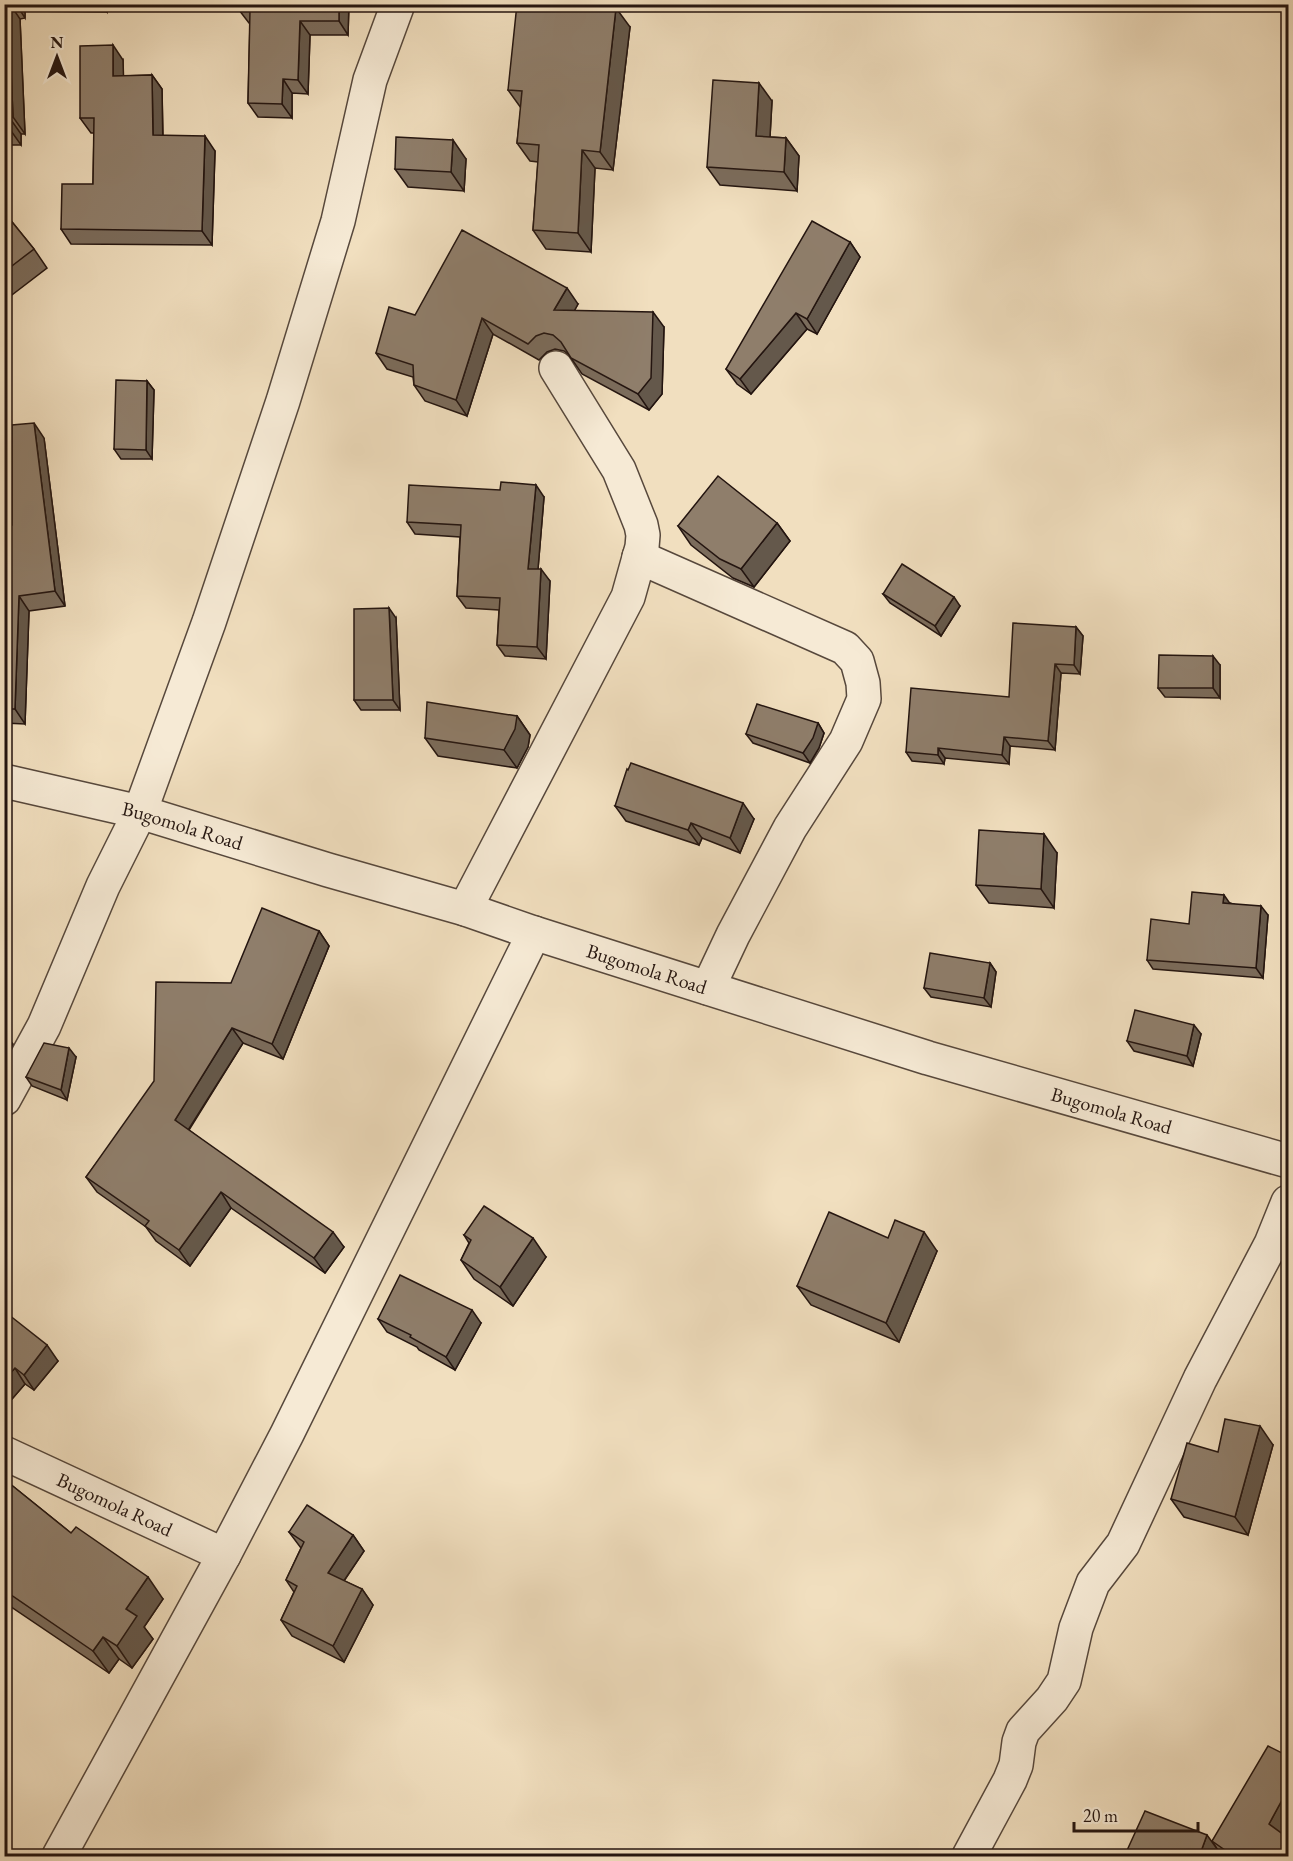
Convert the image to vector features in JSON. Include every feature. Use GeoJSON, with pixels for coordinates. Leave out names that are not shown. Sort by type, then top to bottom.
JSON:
{"type":"FeatureCollection","features":[{"type":"Feature","properties":{"kind":"street"},"geometry":{"type":"LineString","coordinates":[[4,1099],[44,1026],[103,886],[140,812],[209,622],[283,401],[338,220],[370,81],[398,4]]}},
{"type":"Feature","properties":{"kind":"street"},"geometry":{"type":"LineString","coordinates":[[465,909],[628,597],[643,535],[627,486],[619,470],[556,368]]}},
{"type":"Feature","properties":{"kind":"street"},"geometry":{"type":"LineString","coordinates":[[639,557],[844,648],[857,661],[862,683],[864,699],[846,741],[790,828],[733,935],[708,988]]}},
{"type":"Feature","properties":{"kind":"street","name":"Bugomola Road"},"geometry":{"type":"LineString","coordinates":[[4,781],[140,812],[465,909],[928,1058],[1288,1161]]}},
{"type":"Feature","properties":{"kind":"street"},"geometry":{"type":"LineString","coordinates":[[70,1852],[287,1434],[534,933]]}},
{"type":"Feature","properties":{"kind":"street"},"geometry":{"type":"LineString","coordinates":[[969,1857],[1010,1780],[1016,1765],[1023,1731],[1052,1700],[1064,1681],[1076,1628],[1094,1583],[1123,1544],[1200,1379],[1271,1244],[1288,1202]]}},
{"type":"Feature","properties":{"kind":"street","name":"Bugomola Road"},"geometry":{"type":"LineString","coordinates":[[4,1453],[224,1555]]}},
{"type":"Feature","properties":{"kind":"building"},"geometry":{"type":"Polygon","coordinates":[[[4,4],[8,4],[13,117],[9,117],[9,128],[4,128],[4,4]]]}},
{"type":"Feature","properties":{"kind":"building"},"geometry":{"type":"Polygon","coordinates":[[[239,4],[339,4],[339,21],[300,21],[298,80],[283,79],[282,104],[248,103],[250,10],[239,10],[239,4]]]}},
{"type":"Feature","properties":{"kind":"building"},"geometry":{"type":"Polygon","coordinates":[[[517,4],[585,4],[616,8],[600,152],[582,150],[578,233],[533,230],[539,145],[517,143],[522,91],[508,90],[517,4]]]}},
{"type":"Feature","properties":{"kind":"building"},"geometry":{"type":"Polygon","coordinates":[[[113,45],[113,76],[152,75],[153,135],[205,136],[202,231],[61,229],[62,184],[93,184],[94,118],[80,118],[80,46],[113,45]]]}},
{"type":"Feature","properties":{"kind":"building"},"geometry":{"type":"Polygon","coordinates":[[[713,80],[759,83],[756,136],[786,138],[784,172],[707,167],[713,80]]]}},
{"type":"Feature","properties":{"kind":"building"},"geometry":{"type":"Polygon","coordinates":[[[396,137],[453,140],[451,172],[395,169],[396,137]]]}},
{"type":"Feature","properties":{"kind":"building"},"geometry":{"type":"Polygon","coordinates":[[[4,212],[34,249],[4,272],[4,212]]]}},
{"type":"Feature","properties":{"kind":"building"},"geometry":{"type":"Polygon","coordinates":[[[812,221],[850,242],[807,319],[796,313],[740,379],[726,369],[812,221]]]}},
{"type":"Feature","properties":{"kind":"building"},"geometry":{"type":"Polygon","coordinates":[[[462,230],[567,288],[554,310],[653,312],[651,378],[638,394],[571,358],[561,342],[553,335],[544,333],[536,336],[528,344],[482,318],[456,400],[414,385],[413,365],[376,353],[389,307],[415,315],[462,230]]]}},
{"type":"Feature","properties":{"kind":"building"},"geometry":{"type":"Polygon","coordinates":[[[116,380],[147,381],[146,450],[114,449],[116,380]]]}},
{"type":"Feature","properties":{"kind":"building"},"geometry":{"type":"Polygon","coordinates":[[[34,423],[55,591],[19,596],[15,709],[4,709],[4,524],[12,525],[12,425],[34,423]]]}},
{"type":"Feature","properties":{"kind":"building"},"geometry":{"type":"Polygon","coordinates":[[[718,476],[777,523],[741,569],[720,559],[678,526],[718,476]]]}},
{"type":"Feature","properties":{"kind":"building"},"geometry":{"type":"Polygon","coordinates":[[[501,482],[536,485],[528,569],[541,569],[537,647],[497,645],[500,598],[457,596],[461,525],[407,522],[409,485],[500,490],[501,482]]]}},
{"type":"Feature","properties":{"kind":"building"},"geometry":{"type":"Polygon","coordinates":[[[902,564],[954,597],[935,626],[883,594],[902,564]]]}},
{"type":"Feature","properties":{"kind":"building"},"geometry":{"type":"Polygon","coordinates":[[[389,608],[393,700],[354,700],[354,609],[389,608]]]}},
{"type":"Feature","properties":{"kind":"building"},"geometry":{"type":"Polygon","coordinates":[[[1013,623],[1076,627],[1074,665],[1055,664],[1048,741],[1004,737],[1002,755],[938,748],[938,755],[906,752],[911,688],[1009,697],[1013,623]]]}},
{"type":"Feature","properties":{"kind":"building"},"geometry":{"type":"Polygon","coordinates":[[[1159,655],[1213,656],[1213,688],[1158,688],[1159,655]]]}},
{"type":"Feature","properties":{"kind":"building"},"geometry":{"type":"Polygon","coordinates":[[[427,702],[517,716],[515,729],[504,750],[425,738],[427,702]]]}},
{"type":"Feature","properties":{"kind":"building"},"geometry":{"type":"Polygon","coordinates":[[[757,704],[818,723],[813,738],[803,753],[746,734],[757,704]]]}},
{"type":"Feature","properties":{"kind":"building"},"geometry":{"type":"Polygon","coordinates":[[[631,763],[743,803],[730,838],[691,823],[688,830],[615,806],[631,763]]]}},
{"type":"Feature","properties":{"kind":"building"},"geometry":{"type":"Polygon","coordinates":[[[979,830],[1044,834],[1041,889],[976,885],[979,830]]]}},
{"type":"Feature","properties":{"kind":"building"},"geometry":{"type":"Polygon","coordinates":[[[1192,892],[1224,895],[1223,903],[1261,906],[1256,968],[1147,960],[1151,919],[1189,924],[1192,892]]]}},
{"type":"Feature","properties":{"kind":"building"},"geometry":{"type":"Polygon","coordinates":[[[262,908],[319,931],[272,1044],[232,1028],[175,1120],[333,1232],[314,1258],[221,1192],[179,1250],[145,1226],[149,1221],[86,1177],[154,1081],[156,982],[231,983],[262,908]]]}},
{"type":"Feature","properties":{"kind":"building"},"geometry":{"type":"Polygon","coordinates":[[[930,953],[990,963],[984,998],[924,988],[930,953]]]}},
{"type":"Feature","properties":{"kind":"building"},"geometry":{"type":"Polygon","coordinates":[[[1135,1010],[1194,1025],[1187,1056],[1127,1041],[1135,1010]]]}},
{"type":"Feature","properties":{"kind":"building"},"geometry":{"type":"Polygon","coordinates":[[[44,1043],[69,1048],[61,1090],[26,1077],[44,1043]]]}},
{"type":"Feature","properties":{"kind":"building"},"geometry":{"type":"Polygon","coordinates":[[[484,1206],[533,1238],[500,1287],[461,1260],[471,1240],[464,1235],[484,1206]]]}},
{"type":"Feature","properties":{"kind":"building"},"geometry":{"type":"Polygon","coordinates":[[[829,1212],[888,1238],[895,1220],[924,1232],[886,1323],[797,1286],[829,1212]]]}},
{"type":"Feature","properties":{"kind":"building"},"geometry":{"type":"Polygon","coordinates":[[[400,1275],[472,1310],[446,1357],[410,1337],[411,1335],[378,1319],[400,1275]]]}},
{"type":"Feature","properties":{"kind":"building"},"geometry":{"type":"Polygon","coordinates":[[[4,1311],[47,1345],[24,1375],[15,1368],[4,1380],[4,1311]]]}},
{"type":"Feature","properties":{"kind":"building"},"geometry":{"type":"Polygon","coordinates":[[[1225,1419],[1260,1426],[1235,1517],[1171,1499],[1187,1443],[1218,1452],[1225,1419]]]}},
{"type":"Feature","properties":{"kind":"building"},"geometry":{"type":"Polygon","coordinates":[[[4,1479],[71,1533],[76,1527],[148,1577],[126,1609],[137,1616],[117,1646],[103,1637],[93,1651],[4,1590],[4,1479]]]}},
{"type":"Feature","properties":{"kind":"building"},"geometry":{"type":"Polygon","coordinates":[[[307,1505],[353,1535],[328,1573],[362,1589],[333,1646],[281,1620],[297,1586],[286,1580],[304,1542],[289,1532],[307,1505]]]}},
{"type":"Feature","properties":{"kind":"building"},"geometry":{"type":"Polygon","coordinates":[[[1268,1746],[1288,1756],[1288,1789],[1269,1824],[1288,1838],[1288,1857],[1235,1857],[1212,1841],[1268,1746]]]}},
{"type":"Feature","properties":{"kind":"building"},"geometry":{"type":"Polygon","coordinates":[[[1145,1811],[1207,1835],[1199,1857],[1173,1857],[1164,1853],[1162,1857],[1124,1857],[1145,1811]]]}}]}
